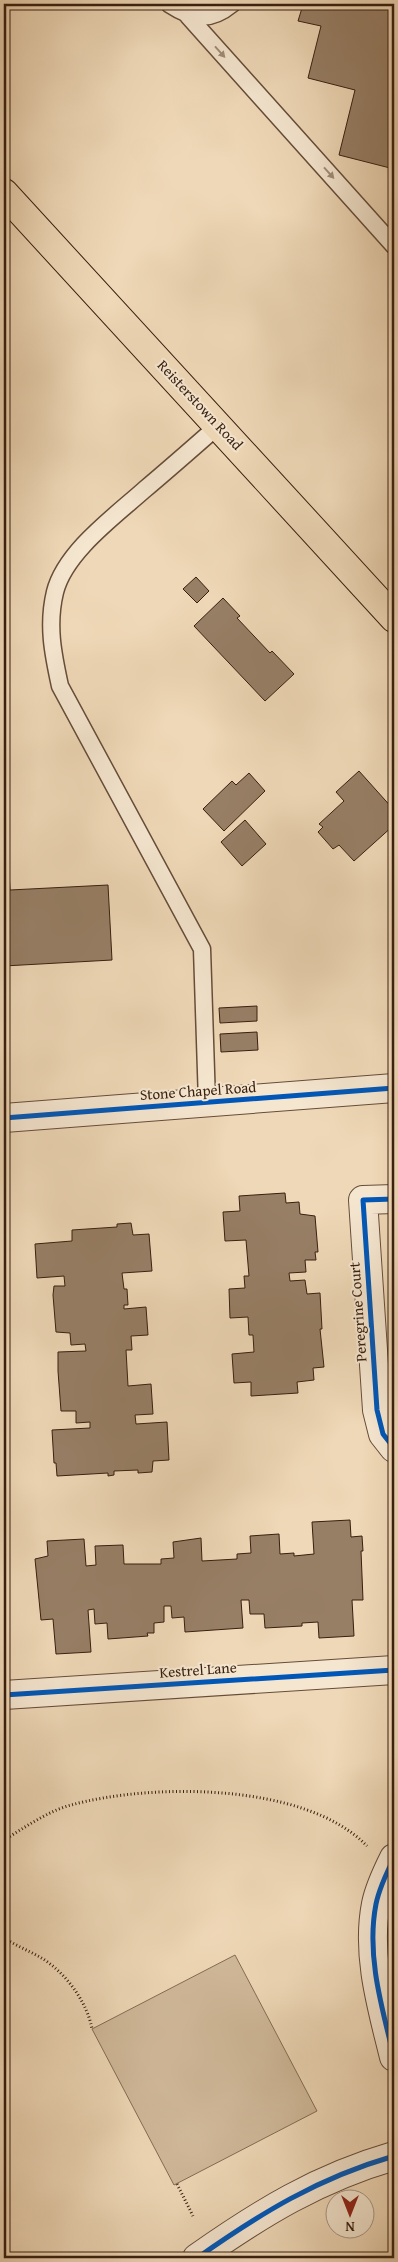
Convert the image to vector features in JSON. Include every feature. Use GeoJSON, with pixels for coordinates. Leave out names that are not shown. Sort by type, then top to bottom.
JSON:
{"type":"FeatureCollection","features":[{"type":"Feature","properties":{"kind":"main road","name":"Reisterstown Road"},"geometry":{"type":"LineString","coordinates":[[4,194],[389,608]]}},
{"type":"Feature","properties":{"kind":"street","name":"Stone Chapel Road"},"geometry":{"type":"LineString","coordinates":[[4,1118],[394,1088]]}},
{"type":"Feature","properties":{"kind":"street","name":"Peregrine Court"},"geometry":{"type":"LineString","coordinates":[[394,1199],[363,1200],[377,1410],[383,1434],[394,1448]]}},
{"type":"Feature","properties":{"kind":"street","name":"Kestrel Lane"},"geometry":{"type":"LineString","coordinates":[[4,1695],[394,1670]]}},
{"type":"Feature","properties":{"kind":"street"},"geometry":{"type":"LineString","coordinates":[[391,1864],[376,1904],[372,1946],[380,1999],[394,2057]]}},
{"type":"Feature","properties":{"kind":"street"},"geometry":{"type":"LineString","coordinates":[[197,2258],[249,2221],[318,2183],[394,2156]]}},
{"type":"Feature","properties":{"kind":"lane"},"geometry":{"type":"LineString","coordinates":[[169,4],[188,16],[394,246]]}},
{"type":"Feature","properties":{"kind":"lane"},"geometry":{"type":"LineString","coordinates":[[188,16],[212,16],[232,4]]}},
{"type":"Feature","properties":{"kind":"lane"},"geometry":{"type":"LineString","coordinates":[[207,1102],[202,949],[60,686],[50,627],[56,591],[70,561],[100,530],[219,425]]}},
{"type":"Feature","properties":{"kind":"path"},"geometry":{"type":"LineString","coordinates":[[4,1840],[69,1805],[107,1796],[162,1792],[220,1792],[295,1806],[334,1823],[391,1864]]}},
{"type":"Feature","properties":{"kind":"path"},"geometry":{"type":"LineString","coordinates":[[4,1938],[39,1957],[57,1970],[76,1993],[89,2015],[92,2029]]}},
{"type":"Feature","properties":{"kind":"path"},"geometry":{"type":"LineString","coordinates":[[177,2184],[193,2216]]}},
{"type":"Feature","properties":{"kind":"shaded area"},"geometry":{"type":"Polygon","coordinates":[[[235,1955],[317,2111],[174,2185],[92,2029],[235,1955]]]}},
{"type":"Feature","properties":{"kind":"building"},"geometry":{"type":"Polygon","coordinates":[[[285,4],[394,4],[394,169],[339,155],[355,90],[308,78],[321,26],[298,21],[302,8],[285,4]]]}},
{"type":"Feature","properties":{"kind":"building"},"geometry":{"type":"Polygon","coordinates":[[[196,577],[209,591],[197,603],[183,589],[196,577]]]}},
{"type":"Feature","properties":{"kind":"building"},"geometry":{"type":"Polygon","coordinates":[[[223,598],[240,616],[237,618],[270,653],[272,651],[294,674],[265,701],[194,626],[223,598]]]}},
{"type":"Feature","properties":{"kind":"building"},"geometry":{"type":"Polygon","coordinates":[[[359,771],[394,810],[394,820],[392,822],[394,825],[354,861],[339,845],[333,849],[318,832],[323,827],[319,824],[344,801],[336,792],[359,771]]]}},
{"type":"Feature","properties":{"kind":"building"},"geometry":{"type":"Polygon","coordinates":[[[249,773],[265,791],[224,831],[203,809],[232,781],[236,785],[249,773]]]}},
{"type":"Feature","properties":{"kind":"building"},"geometry":{"type":"Polygon","coordinates":[[[245,820],[266,844],[242,866],[221,842],[245,820]]]}},
{"type":"Feature","properties":{"kind":"building"},"geometry":{"type":"Polygon","coordinates":[[[4,832],[7,832],[10,890],[108,885],[112,960],[4,966],[4,832]]]}},
{"type":"Feature","properties":{"kind":"building"},"geometry":{"type":"Polygon","coordinates":[[[257,1006],[257,1021],[220,1023],[219,1008],[257,1006]]]}},
{"type":"Feature","properties":{"kind":"building"},"geometry":{"type":"Polygon","coordinates":[[[257,1032],[258,1050],[221,1052],[220,1034],[257,1032]]]}},
{"type":"Feature","properties":{"kind":"building"},"geometry":{"type":"Polygon","coordinates":[[[285,1193],[286,1203],[299,1202],[300,1214],[315,1216],[318,1252],[315,1252],[316,1260],[305,1260],[306,1272],[289,1273],[290,1281],[305,1280],[307,1294],[320,1293],[322,1329],[320,1329],[324,1367],[313,1368],[314,1380],[297,1382],[298,1393],[251,1396],[251,1382],[234,1383],[232,1354],[254,1352],[253,1335],[249,1335],[248,1317],[230,1318],[229,1289],[245,1288],[244,1276],[249,1276],[246,1240],[225,1241],[223,1212],[240,1211],[239,1196],[285,1193]]]}},
{"type":"Feature","properties":{"kind":"building"},"geometry":{"type":"Polygon","coordinates":[[[131,1223],[133,1235],[149,1234],[152,1271],[122,1273],[124,1289],[127,1289],[128,1305],[124,1305],[124,1309],[146,1307],[148,1335],[131,1336],[132,1350],[126,1350],[128,1386],[151,1384],[153,1414],[135,1415],[136,1424],[167,1422],[169,1460],[153,1461],[152,1472],[138,1473],[138,1470],[114,1471],[114,1475],[108,1476],[108,1473],[57,1476],[56,1463],[54,1463],[52,1430],[90,1428],[90,1422],[76,1423],[76,1411],[61,1411],[58,1352],[86,1351],[85,1344],[71,1345],[70,1333],[56,1332],[54,1286],[65,1286],[64,1276],[37,1278],[35,1244],[72,1241],[72,1230],[117,1227],[117,1224],[131,1223]]]}},
{"type":"Feature","properties":{"kind":"building"},"geometry":{"type":"Polygon","coordinates":[[[350,1520],[351,1537],[362,1536],[363,1551],[361,1551],[363,1600],[352,1600],[354,1636],[319,1638],[318,1622],[302,1623],[302,1626],[265,1628],[264,1614],[250,1614],[249,1600],[241,1600],[243,1628],[185,1632],[184,1617],[172,1618],[171,1606],[164,1606],[164,1622],[154,1623],[154,1633],[147,1633],[148,1636],[108,1639],[107,1623],[95,1624],[94,1609],[88,1610],[91,1652],[56,1654],[53,1619],[41,1620],[35,1559],[48,1556],[47,1541],[84,1539],[86,1566],[96,1565],[95,1546],[123,1545],[124,1564],[161,1564],[161,1559],[174,1558],[173,1542],[201,1538],[202,1561],[237,1559],[237,1554],[251,1553],[250,1536],[279,1534],[280,1554],[294,1553],[294,1556],[314,1554],[312,1522],[350,1520]]]}},
{"type":"Feature","properties":{"kind":"cycle path"},"geometry":{"type":"LineString","coordinates":[[4,1118],[394,1088]]}},
{"type":"Feature","properties":{"kind":"cycle path"},"geometry":{"type":"LineString","coordinates":[[394,1199],[363,1200],[377,1410],[383,1434],[394,1448]]}},
{"type":"Feature","properties":{"kind":"cycle path"},"geometry":{"type":"LineString","coordinates":[[4,1695],[394,1670]]}},
{"type":"Feature","properties":{"kind":"cycle path"},"geometry":{"type":"LineString","coordinates":[[394,1858],[377,1898],[373,1923],[374,1962],[394,2057]]}},
{"type":"Feature","properties":{"kind":"cycle path"},"geometry":{"type":"LineString","coordinates":[[197,2258],[244,2226],[291,2198],[340,2175],[394,2156]]}}]}
